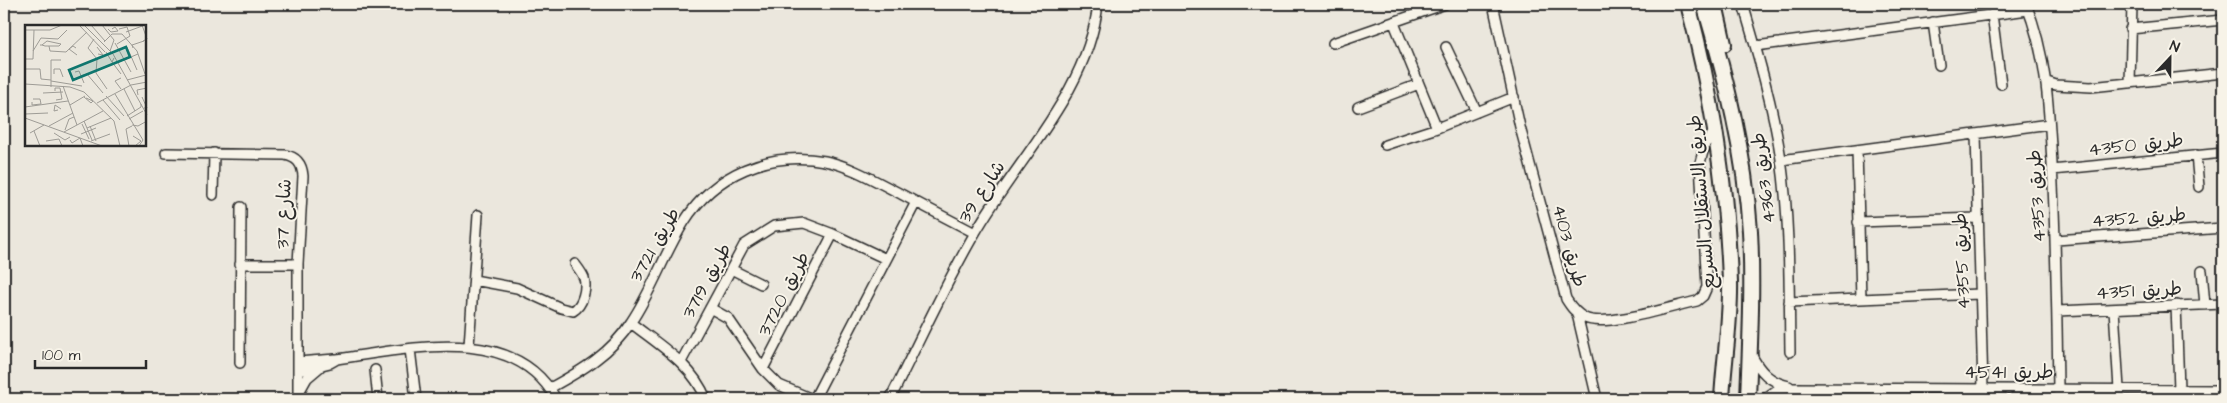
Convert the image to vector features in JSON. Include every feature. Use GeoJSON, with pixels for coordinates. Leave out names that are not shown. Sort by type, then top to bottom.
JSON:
{"type":"FeatureCollection","features":[{"type":"Feature","properties":{"kind":"main road","name":"طريق الاستقلال السريع"},"geometry":{"type":"LineString","coordinates":[[1688,4],[1717,128],[1730,283],[1722,399]]}},
{"type":"Feature","properties":{"kind":"main road","name":"طريق الاستقلال السريع"},"geometry":{"type":"LineString","coordinates":[[1704,4],[1725,74],[1736,126],[1750,229],[1752,278],[1748,399]]}},
{"type":"Feature","properties":{"kind":"main road"},"geometry":{"type":"LineString","coordinates":[[1715,4],[1727,55],[1725,74]]}},
{"type":"Feature","properties":{"kind":"street","name":"شارع 39"},"geometry":{"type":"LineString","coordinates":[[890,399],[975,233],[1080,70],[1092,35],[1098,4]]}},
{"type":"Feature","properties":{"kind":"street"},"geometry":{"type":"LineString","coordinates":[[1333,43],[1445,4]]}},
{"type":"Feature","properties":{"kind":"street","name":"طريق 4103"},"geometry":{"type":"LineString","coordinates":[[1493,4],[1520,127],[1566,299],[1578,314],[1585,318],[1603,322],[1697,301],[1703,296],[1707,288],[1700,190],[1701,157],[1705,144],[1717,128]]}},
{"type":"Feature","properties":{"kind":"street","name":"طريق 4363"},"geometry":{"type":"LineString","coordinates":[[1743,4],[1767,89],[1781,160],[1790,352]]}},
{"type":"Feature","properties":{"kind":"street"},"geometry":{"type":"LineString","coordinates":[[2130,83],[2132,4]]}},
{"type":"Feature","properties":{"kind":"street"},"geometry":{"type":"LineString","coordinates":[[1756,46],[1992,14],[2027,7]]}},
{"type":"Feature","properties":{"kind":"street","name":"طريق 4353"},"geometry":{"type":"LineString","coordinates":[[2027,7],[2040,43],[2047,82],[2056,240],[2058,389],[2060,399]]}},
{"type":"Feature","properties":{"kind":"street"},"geometry":{"type":"LineString","coordinates":[[1992,14],[2001,84]]}},
{"type":"Feature","properties":{"kind":"street"},"geometry":{"type":"LineString","coordinates":[[2130,29],[2223,20]]}},
{"type":"Feature","properties":{"kind":"street"},"geometry":{"type":"LineString","coordinates":[[1933,22],[1939,65]]}},
{"type":"Feature","properties":{"kind":"street"},"geometry":{"type":"LineString","coordinates":[[1394,23],[1437,128]]}},
{"type":"Feature","properties":{"kind":"street"},"geometry":{"type":"LineString","coordinates":[[1446,47],[1476,112]]}},
{"type":"Feature","properties":{"kind":"street"},"geometry":{"type":"LineString","coordinates":[[2047,82],[2056,85],[2091,87],[2223,73]]}},
{"type":"Feature","properties":{"kind":"street"},"geometry":{"type":"LineString","coordinates":[[1358,106],[1419,84]]}},
{"type":"Feature","properties":{"kind":"street"},"geometry":{"type":"LineString","coordinates":[[1385,144],[1437,128],[1514,97]]}},
{"type":"Feature","properties":{"kind":"street"},"geometry":{"type":"LineString","coordinates":[[1781,160],[2050,124]]}},
{"type":"Feature","properties":{"kind":"street","name":"طريق 4355"},"geometry":{"type":"LineString","coordinates":[[1976,134],[1983,388]]}},
{"type":"Feature","properties":{"kind":"street"},"geometry":{"type":"LineString","coordinates":[[1857,150],[1861,299]]}},
{"type":"Feature","properties":{"kind":"street","name":"شارع 37"},"geometry":{"type":"LineString","coordinates":[[166,152],[285,155],[299,162],[303,176],[298,264],[298,398]]}},
{"type":"Feature","properties":{"kind":"street"},"geometry":{"type":"LineString","coordinates":[[213,195],[214,153]]}},
{"type":"Feature","properties":{"kind":"street","name":"طريق 4350"},"geometry":{"type":"LineString","coordinates":[[2052,170],[2223,153]]}},
{"type":"Feature","properties":{"kind":"street"},"geometry":{"type":"LineString","coordinates":[[2196,155],[2199,187]]}},
{"type":"Feature","properties":{"kind":"street","name":"طريق 3721"},"geometry":{"type":"LineString","coordinates":[[550,388],[588,367],[613,344],[631,323],[685,220],[717,185],[745,168],[786,158],[826,161],[869,177],[975,233]]}},
{"type":"Feature","properties":{"kind":"street"},"geometry":{"type":"LineString","coordinates":[[813,399],[916,202]]}},
{"type":"Feature","properties":{"kind":"street"},"geometry":{"type":"LineString","coordinates":[[240,363],[241,207]]}},
{"type":"Feature","properties":{"kind":"street"},"geometry":{"type":"LineString","coordinates":[[469,346],[478,215]]}},
{"type":"Feature","properties":{"kind":"street"},"geometry":{"type":"LineString","coordinates":[[1858,222],[1977,218]]}},
{"type":"Feature","properties":{"kind":"street","name":"طريق 3719"},"geometry":{"type":"LineString","coordinates":[[681,362],[744,245],[774,226],[804,223],[833,234],[886,259]]}},
{"type":"Feature","properties":{"kind":"street","name":"طريق 4352"},"geometry":{"type":"LineString","coordinates":[[2056,240],[2223,228]]}},
{"type":"Feature","properties":{"kind":"street","name":"طريق 3720"},"geometry":{"type":"LineString","coordinates":[[763,369],[833,234]]}},
{"type":"Feature","properties":{"kind":"street"},"geometry":{"type":"LineString","coordinates":[[240,264],[298,264]]}},
{"type":"Feature","properties":{"kind":"street"},"geometry":{"type":"LineString","coordinates":[[474,280],[518,288],[560,308],[573,311],[580,303],[585,288],[584,277],[575,264]]}},
{"type":"Feature","properties":{"kind":"street"},"geometry":{"type":"LineString","coordinates":[[731,269],[761,284]]}},
{"type":"Feature","properties":{"kind":"street"},"geometry":{"type":"LineString","coordinates":[[2202,271],[2205,305]]}},
{"type":"Feature","properties":{"kind":"street"},"geometry":{"type":"LineString","coordinates":[[1789,302],[1979,294]]}},
{"type":"Feature","properties":{"kind":"street","name":"طريق 4351"},"geometry":{"type":"LineString","coordinates":[[2057,311],[2223,304]]}},
{"type":"Feature","properties":{"kind":"street"},"geometry":{"type":"LineString","coordinates":[[2176,305],[2179,389]]}},
{"type":"Feature","properties":{"kind":"street","name":"طريق 3720"},"geometry":{"type":"LineString","coordinates":[[710,308],[728,318],[763,369],[779,385],[813,399]]}},
{"type":"Feature","properties":{"kind":"street"},"geometry":{"type":"LineString","coordinates":[[2114,309],[2119,389]]}},
{"type":"Feature","properties":{"kind":"street"},"geometry":{"type":"LineString","coordinates":[[1578,314],[1597,399]]}},
{"type":"Feature","properties":{"kind":"street"},"geometry":{"type":"LineString","coordinates":[[631,323],[681,362],[706,399]]}},
{"type":"Feature","properties":{"kind":"street"},"geometry":{"type":"LineString","coordinates":[[298,366],[330,358],[337,359],[410,349],[469,346],[481,348],[514,360],[550,388],[556,399]]}},
{"type":"Feature","properties":{"kind":"street"},"geometry":{"type":"LineString","coordinates":[[410,349],[416,399]]}},
{"type":"Feature","properties":{"kind":"street"},"geometry":{"type":"LineString","coordinates":[[1749,351],[1757,366],[1768,378],[1794,388]]}},
{"type":"Feature","properties":{"kind":"street"},"geometry":{"type":"LineString","coordinates":[[298,398],[307,378],[324,365],[337,359]]}},
{"type":"Feature","properties":{"kind":"street"},"geometry":{"type":"LineString","coordinates":[[298,366],[324,365]]}},
{"type":"Feature","properties":{"kind":"street"},"geometry":{"type":"LineString","coordinates":[[375,370],[378,399]]}},
{"type":"Feature","properties":{"kind":"street"},"geometry":{"type":"LineString","coordinates":[[1764,399],[1777,390],[1794,388]]}},
{"type":"Feature","properties":{"kind":"street","name":"طريق 4541"},"geometry":{"type":"LineString","coordinates":[[1794,388],[2223,390]]}},
{"type":"Feature","properties":{"kind":"street"},"geometry":{"type":"LineString","coordinates":[[1875,388],[1875,399]]}}]}
